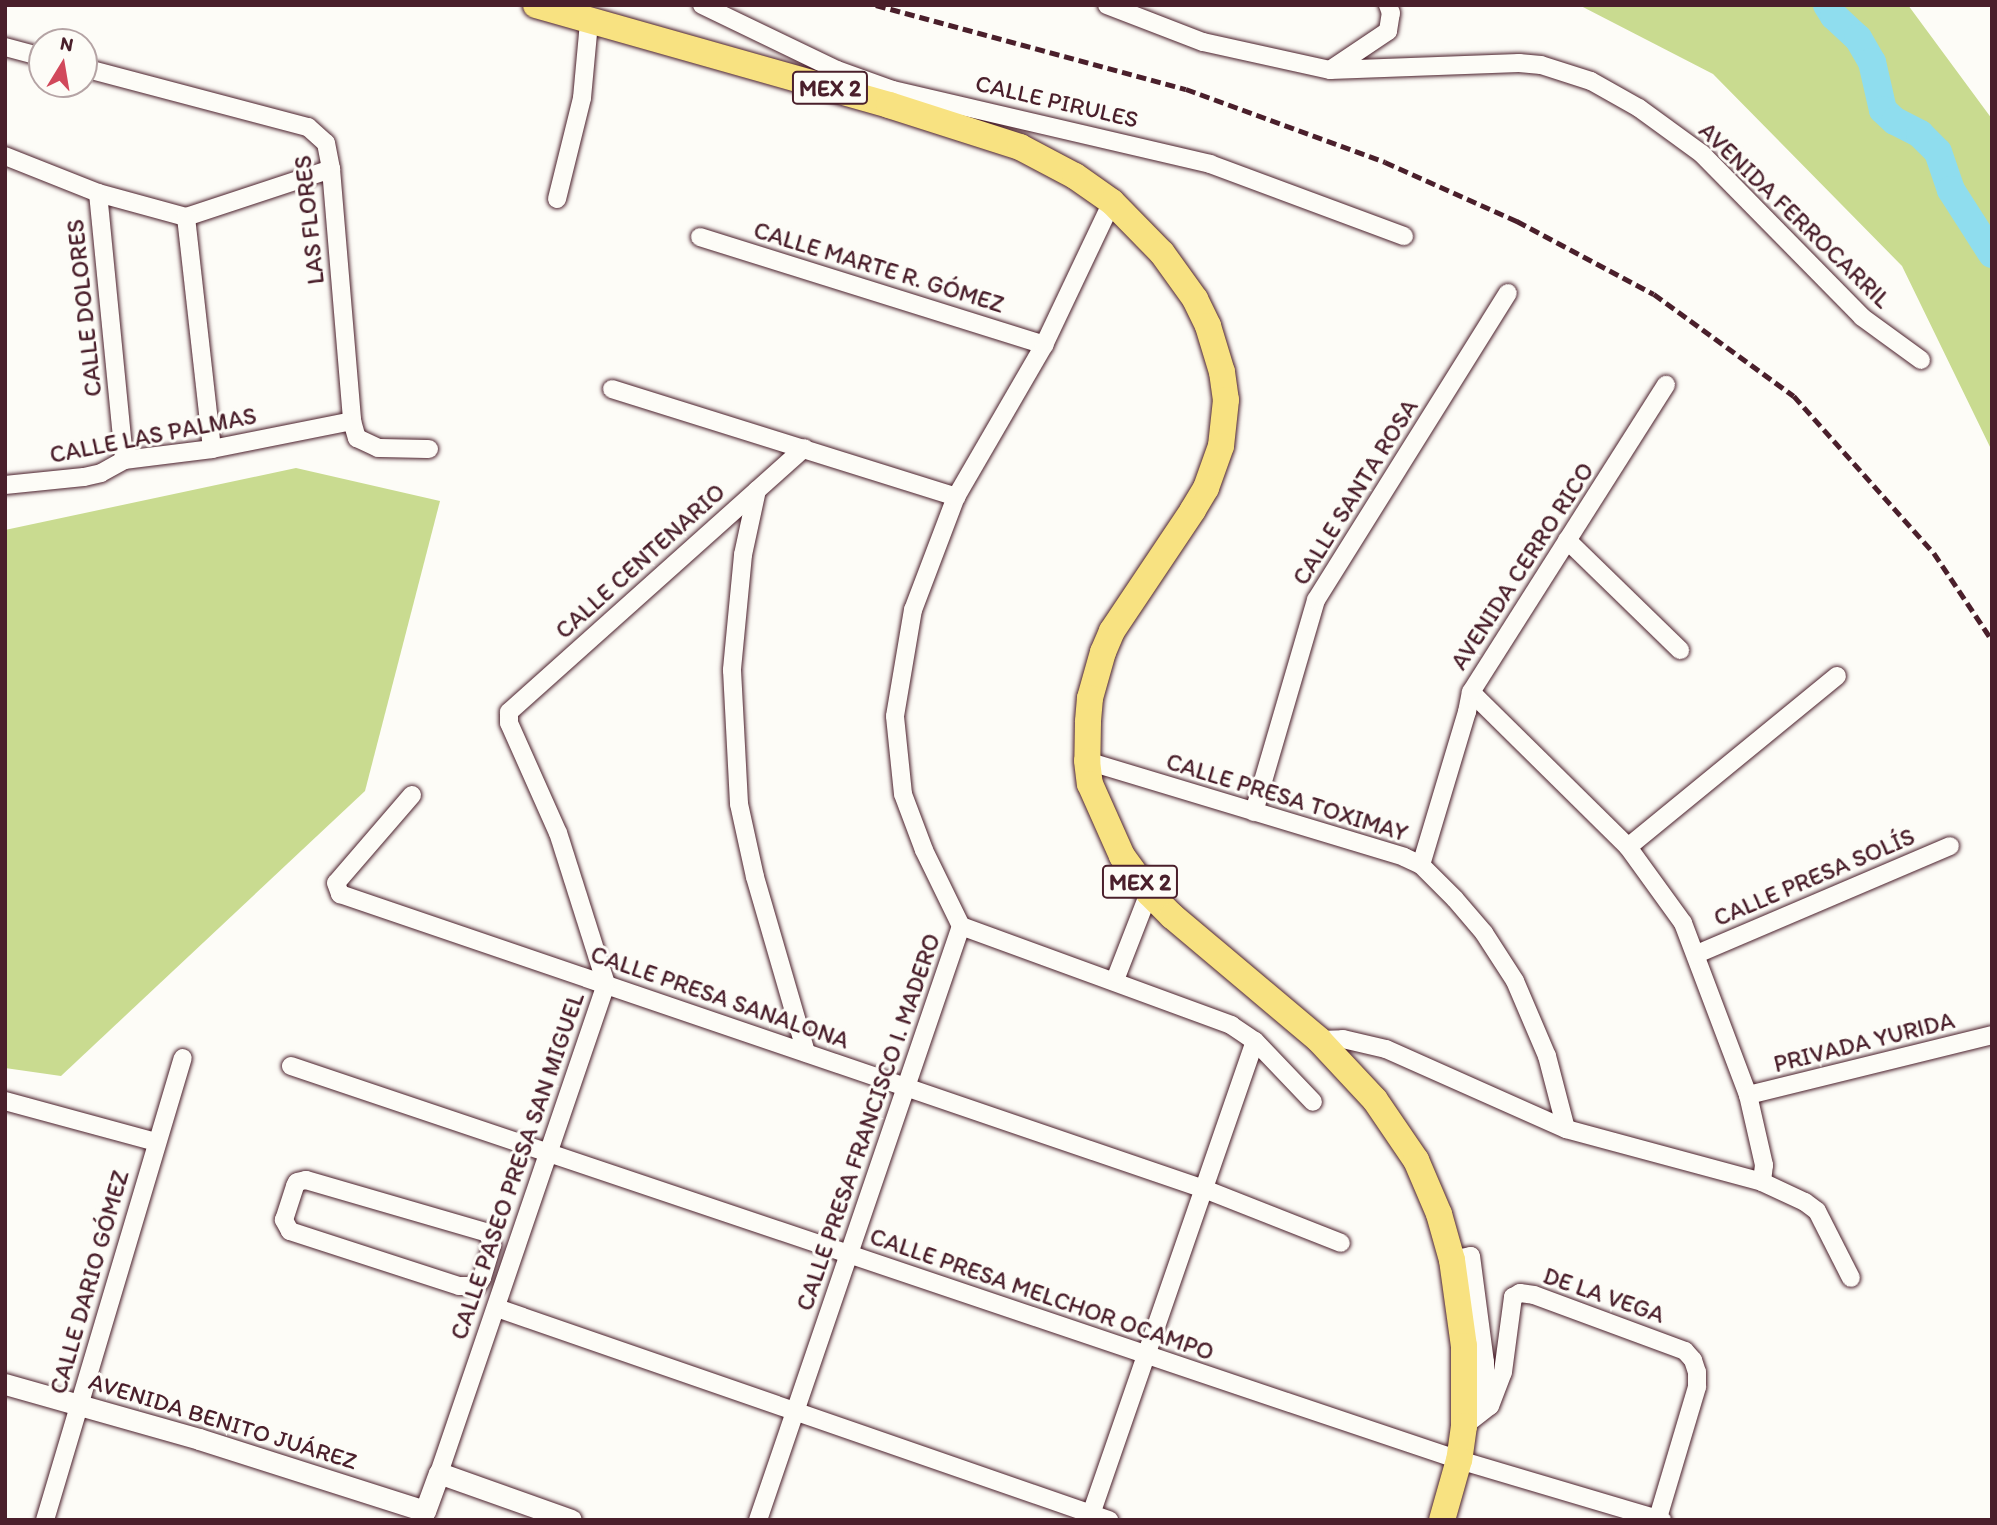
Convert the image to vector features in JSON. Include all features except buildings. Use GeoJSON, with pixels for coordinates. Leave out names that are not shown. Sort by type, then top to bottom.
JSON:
{"type":"FeatureCollection","features":[{"type":"Feature","properties":{"kind":"main road","name":"MEX 2"},"geometry":{"type":"LineString","coordinates":[[545,6],[589,22],[891,97],[1020,148],[1075,176],[1112,202],[1162,253],[1195,299],[1217,350],[1226,400],[1221,446],[1206,488],[1112,631],[1103,652],[1090,698],[1087,761],[1090,784],[1108,830],[1134,874],[1149,893],[1172,916],[1319,1040],[1375,1100],[1416,1160],[1439,1214],[1452,1260],[1474,1418],[1442,1520]]}},
{"type":"Feature","properties":{"kind":"street","name":"CALLE PIRULES"},"geometry":{"type":"LineString","coordinates":[[702,5],[891,97],[1210,164],[1404,236]]}},
{"type":"Feature","properties":{"kind":"street","name":"AVENIDA FERROCARRIL"},"geometry":{"type":"LineString","coordinates":[[1107,5],[1203,42],[1330,70],[1519,62],[1564,71],[1614,92],[1702,154],[1862,317],[1921,360]]}},
{"type":"Feature","properties":{"kind":"street"},"geometry":{"type":"LineString","coordinates":[[1330,70],[1388,31],[1391,13],[1388,5]]}},
{"type":"Feature","properties":{"kind":"street"},"geometry":{"type":"LineString","coordinates":[[557,199],[582,97],[589,22]]}},
{"type":"Feature","properties":{"kind":"street"},"geometry":{"type":"LineString","coordinates":[[5,47],[28,53]]}},
{"type":"Feature","properties":{"kind":"street","name":"LAS FLORES"},"geometry":{"type":"LineString","coordinates":[[98,72],[308,127],[326,143],[331,169],[352,421]]}},
{"type":"Feature","properties":{"kind":"street"},"geometry":{"type":"LineString","coordinates":[[5,156],[98,192],[186,217],[331,169]]}},
{"type":"Feature","properties":{"kind":"street","name":"CALLE DOLORES"},"geometry":{"type":"LineString","coordinates":[[98,192],[124,460]]}},
{"type":"Feature","properties":{"kind":"street","name":"CALLE PRESA FRANCISCO I. MADERO"},"geometry":{"type":"LineString","coordinates":[[758,1520],[961,926],[924,850],[903,794],[895,716],[913,610],[956,497],[1044,345],[1112,202]]}},
{"type":"Feature","properties":{"kind":"street"},"geometry":{"type":"LineString","coordinates":[[186,217],[212,449]]}},
{"type":"Feature","properties":{"kind":"street","name":"CALLE MARTE R. GÓMEZ"},"geometry":{"type":"LineString","coordinates":[[700,237],[1044,345]]}},
{"type":"Feature","properties":{"kind":"street","name":"CALLE SANTA ROSA"},"geometry":{"type":"LineString","coordinates":[[1254,812],[1316,600],[1508,293]]}},
{"type":"Feature","properties":{"kind":"street","name":"AVENIDA CERRO RICO"},"geometry":{"type":"LineString","coordinates":[[1421,865],[1468,712],[1471,692],[1667,385]]}},
{"type":"Feature","properties":{"kind":"street"},"geometry":{"type":"LineString","coordinates":[[612,388],[956,497]]}},
{"type":"Feature","properties":{"kind":"street"},"geometry":{"type":"LineString","coordinates":[[352,421],[356,438],[365,444],[429,449]]}},
{"type":"Feature","properties":{"kind":"street","name":"CALLE LAS PALMAS"},"geometry":{"type":"LineString","coordinates":[[5,485],[84,477],[101,473],[124,460],[212,449],[352,421]]}},
{"type":"Feature","properties":{"kind":"street","name":"CALLE CENTENARIO"},"geometry":{"type":"LineString","coordinates":[[509,712],[804,448]]}},
{"type":"Feature","properties":{"kind":"street"},"geometry":{"type":"LineString","coordinates":[[757,490],[743,555],[736,613],[732,670],[734,750],[739,804],[755,877],[806,1053]]}},
{"type":"Feature","properties":{"kind":"street"},"geometry":{"type":"LineString","coordinates":[[1567,540],[1680,650]]}},
{"type":"Feature","properties":{"kind":"street"},"geometry":{"type":"LineString","coordinates":[[1628,847],[1837,676]]}},
{"type":"Feature","properties":{"kind":"street"},"geometry":{"type":"LineString","coordinates":[[1471,692],[1628,847],[1672,905],[1697,954],[1748,1096],[1764,1165],[1762,1182]]}},
{"type":"Feature","properties":{"kind":"street","name":"CALLE PASEO PRESA SAN MIGUEL"},"geometry":{"type":"LineString","coordinates":[[424,1516],[606,984],[558,833],[509,723],[509,712]]}},
{"type":"Feature","properties":{"kind":"street","name":"CALLE PRESA TOXIMAY"},"geometry":{"type":"LineString","coordinates":[[1087,761],[1404,857],[1421,865],[1455,898],[1483,933],[1515,981],[1547,1056],[1566,1129]]}},
{"type":"Feature","properties":{"kind":"street","name":"CALLE PRESA SANALONA"},"geometry":{"type":"LineString","coordinates":[[412,795],[336,883],[340,894],[1204,1189],[1341,1242]]}},
{"type":"Feature","properties":{"kind":"street","name":"CALLE PRESA SOLÍS"},"geometry":{"type":"LineString","coordinates":[[1697,954],[1950,846]]}},
{"type":"Feature","properties":{"kind":"street"},"geometry":{"type":"LineString","coordinates":[[1115,980],[1149,893]]}},
{"type":"Feature","properties":{"kind":"street"},"geometry":{"type":"LineString","coordinates":[[961,926],[1115,980],[1231,1025],[1255,1041],[1313,1102]]}},
{"type":"Feature","properties":{"kind":"street","name":"PRIVADA YURIDA"},"geometry":{"type":"LineString","coordinates":[[1748,1096],[1992,1035]]}},
{"type":"Feature","properties":{"kind":"street"},"geometry":{"type":"LineString","coordinates":[[1319,1040],[1343,1040],[1386,1049],[1566,1129],[1762,1182],[1805,1202],[1817,1211],[1851,1278]]}},
{"type":"Feature","properties":{"kind":"street"},"geometry":{"type":"LineString","coordinates":[[1090,1517],[1255,1041]]}},
{"type":"Feature","properties":{"kind":"street","name":"CALLE DARIO GÓMEZ"},"geometry":{"type":"LineString","coordinates":[[45,1520],[183,1058]]}},
{"type":"Feature","properties":{"kind":"street","name":"CALLE PRESA MELCHOR OCAMPO"},"geometry":{"type":"LineString","coordinates":[[291,1066],[1459,1460],[1660,1519]]}},
{"type":"Feature","properties":{"kind":"street"},"geometry":{"type":"LineString","coordinates":[[5,1101],[156,1142]]}},
{"type":"Feature","properties":{"kind":"street"},"geometry":{"type":"LineString","coordinates":[[306,1180],[484,1231],[493,1241],[485,1264],[477,1286],[459,1286],[290,1231],[285,1220],[295,1185],[306,1180]]}},
{"type":"Feature","properties":{"kind":"street"},"geometry":{"type":"LineString","coordinates":[[485,1264],[509,1271]]}},
{"type":"Feature","properties":{"kind":"street","name":"DE LA VEGA"},"geometry":{"type":"LineString","coordinates":[[1474,1418],[1490,1406],[1503,1372],[1513,1297],[1520,1293],[1534,1295],[1685,1351],[1693,1360],[1697,1372],[1697,1387],[1660,1519]]}},
{"type":"Feature","properties":{"kind":"street"},"geometry":{"type":"LineString","coordinates":[[497,1308],[1090,1517],[1109,1520]]}},
{"type":"Feature","properties":{"kind":"street","name":"AVENIDA BENITO JUÁREZ"},"geometry":{"type":"LineString","coordinates":[[5,1384],[79,1404],[424,1516]]}},
{"type":"Feature","properties":{"kind":"street"},"geometry":{"type":"LineString","coordinates":[[439,1473],[571,1520]]}},
{"type":"Feature","properties":{"kind":"green space"},"geometry":{"type":"Polygon","coordinates":[[[1579,5],[1908,5],[1992,119],[1992,451],[1902,266],[1713,74],[1579,5]]]}},
{"type":"Feature","properties":{"kind":"green space"},"geometry":{"type":"Polygon","coordinates":[[[296,468],[440,501],[365,791],[61,1076],[5,1068],[5,530],[296,468]]]}},
{"type":"Feature","properties":{"kind":"waterway"},"geometry":{"type":"LineString","coordinates":[[1827,5],[1834,16],[1858,38],[1872,62],[1883,110],[1895,121],[1920,134],[1938,152],[1951,190],[1992,254]]}},
{"type":"Feature","properties":{"kind":"railway"},"geometry":{"type":"LineString","coordinates":[[876,5],[1186,89],[1385,162],[1517,221],[1654,294],[1794,396],[1934,553],[1992,640]]}}]}
